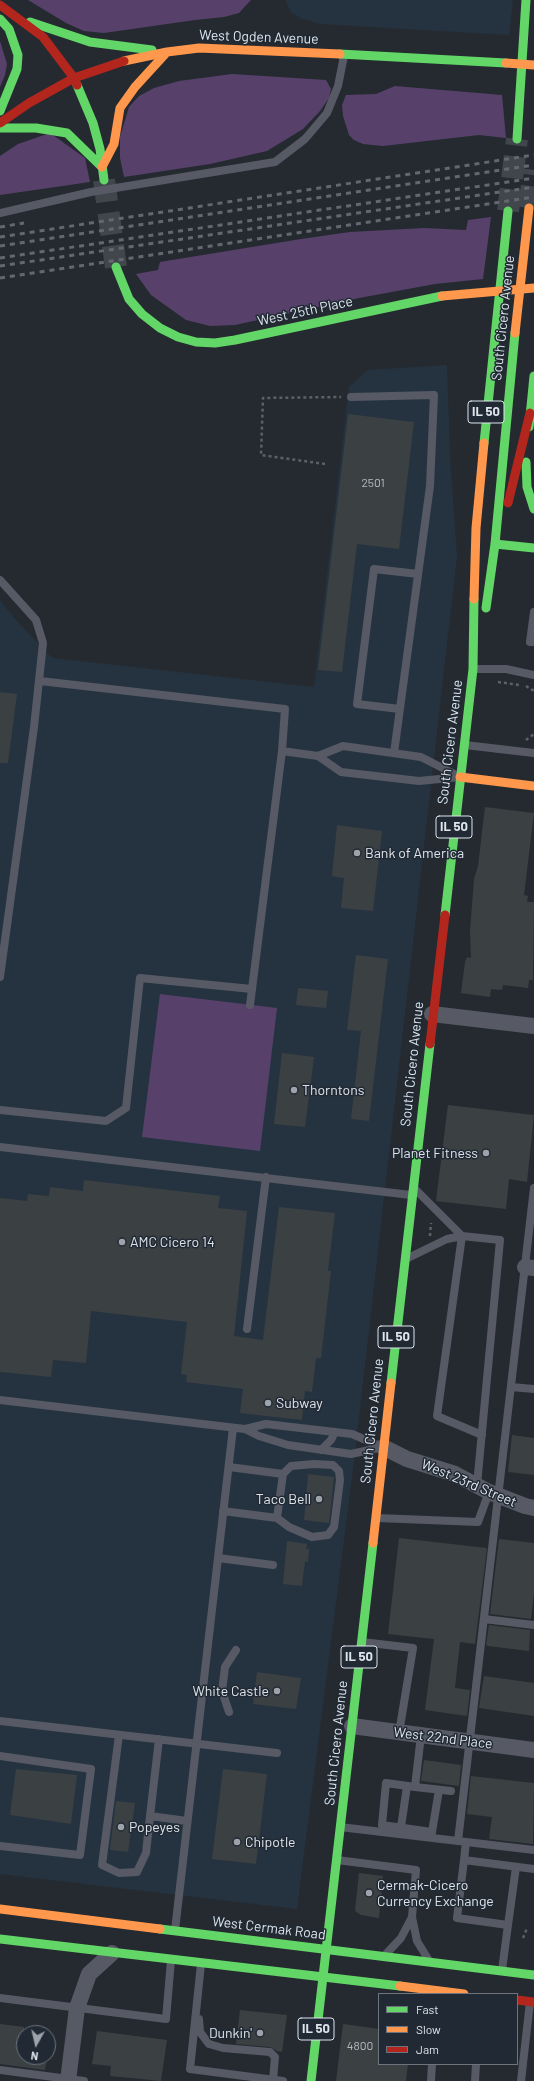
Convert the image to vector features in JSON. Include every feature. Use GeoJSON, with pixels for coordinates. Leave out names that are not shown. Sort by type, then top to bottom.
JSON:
{"type":"FeatureCollection","features":[{"type":"Feature","properties":{"kind":"main road"},"geometry":{"type":"LineString","coordinates":[[517,140],[526,0]]}},
{"type":"Feature","properties":{"kind":"main road"},"geometry":{"type":"LineString","coordinates":[[0,5],[20,18],[43,37],[74,78],[93,123],[100,149],[104,180]]}},
{"type":"Feature","properties":{"kind":"main road"},"geometry":{"type":"LineString","coordinates":[[20,18],[90,42],[167,52]]}},
{"type":"Feature","properties":{"kind":"main road"},"geometry":{"type":"LineString","coordinates":[[0,19],[9,29],[18,55],[17,69],[0,111]]}},
{"type":"Feature","properties":{"kind":"main road","name":"West Ogden Avenue"},"geometry":{"type":"LineString","coordinates":[[0,123],[29,103],[74,78],[134,58],[199,48],[247,49],[534,64]]}},
{"type":"Feature","properties":{"kind":"main road"},"geometry":{"type":"LineString","coordinates":[[102,167],[114,144],[120,108],[135,87],[167,52]]}},
{"type":"Feature","properties":{"kind":"main road"},"geometry":{"type":"LineString","coordinates":[[0,128],[36,128],[67,133],[102,167]]}},
{"type":"Feature","properties":{"kind":"main road","name":"South Cicero Avenue"},"geometry":{"type":"LineString","coordinates":[[310,2081],[352,1726],[463,744],[473,669],[484,618],[495,544],[510,370],[529,208]]}},
{"type":"Feature","properties":{"kind":"main road","name":"South Cicero Avenue"},"geometry":{"type":"LineString","coordinates":[[473,669],[476,528],[490,371],[508,211]]}},
{"type":"Feature","properties":{"kind":"main road","name":"West 25th Place"},"geometry":{"type":"LineString","coordinates":[[116,267],[129,299],[142,314],[160,328],[178,338],[196,342],[215,343],[442,296],[534,288]]}},
{"type":"Feature","properties":{"kind":"main road"},"geometry":{"type":"LineString","coordinates":[[534,376],[530,413],[527,487],[534,509]]}},
{"type":"Feature","properties":{"kind":"main road"},"geometry":{"type":"LineString","coordinates":[[530,413],[515,479],[495,544],[534,548]]}},
{"type":"Feature","properties":{"kind":"main road"},"geometry":{"type":"LineString","coordinates":[[460,777],[534,786]]}},
{"type":"Feature","properties":{"kind":"main road","name":"West Cermak Road"},"geometry":{"type":"LineString","coordinates":[[0,1909],[534,1975]]}},
{"type":"Feature","properties":{"kind":"main road"},"geometry":{"type":"LineString","coordinates":[[0,1939],[452,1993]]}},
{"type":"Feature","properties":{"kind":"main road"},"geometry":{"type":"LineString","coordinates":[[518,2000],[532,2002]]}},
{"type":"Feature","properties":{"kind":"street"},"geometry":{"type":"LineString","coordinates":[[432,1014],[534,1026]]}},
{"type":"Feature","properties":{"kind":"street","name":"West 23rd Street"},"geometry":{"type":"LineString","coordinates":[[383,1447],[408,1459],[455,1474],[488,1491],[525,1506],[534,1508]]}},
{"type":"Feature","properties":{"kind":"street","name":"West 22nd Place"},"geometry":{"type":"LineString","coordinates":[[352,1726],[534,1750]]}},
{"type":"Feature","properties":{"kind":"street"},"geometry":{"type":"LineString","coordinates":[[68,2080],[77,2008],[89,1974],[112,1953]]}},
{"type":"Feature","properties":{"kind":"lane"},"geometry":{"type":"LineString","coordinates":[[0,213],[91,192],[275,162],[305,139],[328,113],[338,86],[344,54]]}},
{"type":"Feature","properties":{"kind":"lane"},"geometry":{"type":"LineString","coordinates":[[351,396],[434,395],[430,486],[394,753]]}},
{"type":"Feature","properties":{"kind":"lane"},"geometry":{"type":"LineString","coordinates":[[400,709],[357,704],[373,576],[374,569],[418,574]]}},
{"type":"Feature","properties":{"kind":"lane"},"geometry":{"type":"LineString","coordinates":[[0,580],[36,620],[41,632],[43,643],[40,681],[0,977]]}},
{"type":"Feature","properties":{"kind":"lane"},"geometry":{"type":"LineString","coordinates":[[534,612],[530,642],[534,642]]}},
{"type":"Feature","properties":{"kind":"lane"},"geometry":{"type":"LineString","coordinates":[[473,669],[506,669],[534,676]]}},
{"type":"Feature","properties":{"kind":"lane"},"geometry":{"type":"LineString","coordinates":[[40,681],[285,709],[282,751],[250,1005]]}},
{"type":"Feature","properties":{"kind":"lane"},"geometry":{"type":"LineString","coordinates":[[463,744],[534,753]]}},
{"type":"Feature","properties":{"kind":"lane"},"geometry":{"type":"LineString","coordinates":[[318,756],[343,746],[394,753],[421,757],[460,777]]}},
{"type":"Feature","properties":{"kind":"lane"},"geometry":{"type":"LineString","coordinates":[[282,751],[318,756],[342,772],[420,781],[460,777]]}},
{"type":"Feature","properties":{"kind":"lane"},"geometry":{"type":"LineString","coordinates":[[0,1110],[106,1121],[126,1108],[140,978],[252,989]]}},
{"type":"Feature","properties":{"kind":"lane"},"geometry":{"type":"LineString","coordinates":[[0,1147],[412,1195]]}},
{"type":"Feature","properties":{"kind":"lane"},"geometry":{"type":"LineString","coordinates":[[247,1329],[266,1177]]}},
{"type":"Feature","properties":{"kind":"lane"},"geometry":{"type":"LineString","coordinates":[[413,1186],[462,1236]]}},
{"type":"Feature","properties":{"kind":"lane"},"geometry":{"type":"LineString","coordinates":[[375,1518],[478,1522],[488,1491],[511,1387],[529,1268],[534,1188]]}},
{"type":"Feature","properties":{"kind":"lane"},"geometry":{"type":"LineString","coordinates":[[462,1236],[437,1416],[482,1435]]}},
{"type":"Feature","properties":{"kind":"lane"},"geometry":{"type":"LineString","coordinates":[[404,1260],[447,1239],[462,1236],[500,1240],[482,1435],[488,1491],[484,1619],[470,1742],[462,1842],[464,1860],[456,1918],[508,1926]]}},
{"type":"Feature","properties":{"kind":"lane"},"geometry":{"type":"LineString","coordinates":[[511,1387],[534,1390]]}},
{"type":"Feature","properties":{"kind":"lane"},"geometry":{"type":"LineString","coordinates":[[0,1400],[233,1428],[245,1429],[266,1424],[352,1434],[383,1447]]}},
{"type":"Feature","properties":{"kind":"lane"},"geometry":{"type":"LineString","coordinates":[[175,1930],[233,1428]]}},
{"type":"Feature","properties":{"kind":"lane"},"geometry":{"type":"LineString","coordinates":[[245,1429],[259,1436],[288,1445],[351,1454],[383,1447]]}},
{"type":"Feature","properties":{"kind":"lane"},"geometry":{"type":"LineString","coordinates":[[321,1450],[331,1440],[335,1432]]}},
{"type":"Feature","properties":{"kind":"lane"},"geometry":{"type":"LineString","coordinates":[[223,1511],[277,1518],[289,1527],[312,1537],[328,1535],[334,1527],[340,1480],[339,1471],[332,1466],[314,1464],[291,1466],[283,1474],[277,1518]]}},
{"type":"Feature","properties":{"kind":"lane"},"geometry":{"type":"LineString","coordinates":[[229,1467],[283,1474]]}},
{"type":"Feature","properties":{"kind":"lane"},"geometry":{"type":"LineString","coordinates":[[218,1558],[273,1565]]}},
{"type":"Feature","properties":{"kind":"lane"},"geometry":{"type":"LineString","coordinates":[[484,1619],[534,1625]]}},
{"type":"Feature","properties":{"kind":"lane"},"geometry":{"type":"LineString","coordinates":[[361,1642],[413,1648],[399,1733]]}},
{"type":"Feature","properties":{"kind":"lane"},"geometry":{"type":"LineString","coordinates":[[229,1712],[222,1691],[225,1667],[236,1650]]}},
{"type":"Feature","properties":{"kind":"lane"},"geometry":{"type":"LineString","coordinates":[[0,1721],[277,1753]]}},
{"type":"Feature","properties":{"kind":"lane"},"geometry":{"type":"LineString","coordinates":[[120,1735],[102,1865],[119,1873],[137,1872],[146,1854],[159,1740]]}},
{"type":"Feature","properties":{"kind":"lane"},"geometry":{"type":"LineString","coordinates":[[401,1827],[421,1735]]}},
{"type":"Feature","properties":{"kind":"lane"},"geometry":{"type":"LineString","coordinates":[[0,1756],[91,1769],[80,1855],[0,1846]]}},
{"type":"Feature","properties":{"kind":"lane"},"geometry":{"type":"LineString","coordinates":[[439,1790],[432,1832],[382,1825],[386,1784],[411,1786],[439,1790],[451,1792]]}},
{"type":"Feature","properties":{"kind":"lane"},"geometry":{"type":"LineString","coordinates":[[150,1816],[187,1821]]}},
{"type":"Feature","properties":{"kind":"lane"},"geometry":{"type":"LineString","coordinates":[[340,1826],[534,1850]]}},
{"type":"Feature","properties":{"kind":"lane"},"geometry":{"type":"LineString","coordinates":[[336,1860],[416,1870],[412,1918],[417,1941],[430,1962]]}},
{"type":"Feature","properties":{"kind":"lane"},"geometry":{"type":"LineString","coordinates":[[464,1860],[534,1869]]}},
{"type":"Feature","properties":{"kind":"lane"},"geometry":{"type":"LineString","coordinates":[[502,1971],[516,1866]]}},
{"type":"Feature","properties":{"kind":"lane"},"geometry":{"type":"LineString","coordinates":[[384,1956],[401,1938],[412,1918]]}},
{"type":"Feature","properties":{"kind":"lane"},"geometry":{"type":"LineString","coordinates":[[0,1998],[166,2019],[171,1960]]}},
{"type":"Feature","properties":{"kind":"lane"},"geometry":{"type":"LineString","coordinates":[[201,1963],[190,2069],[283,2081]]}},
{"type":"Feature","properties":{"kind":"lane"},"geometry":{"type":"LineString","coordinates":[[197,2001],[200,2032],[209,2044],[223,2048],[270,2052],[275,2057],[273,2080]]}},
{"type":"Feature","properties":{"kind":"lane"},"geometry":{"type":"LineString","coordinates":[[521,2081],[532,2002]]}},
{"type":"Feature","properties":{"kind":"lane"},"geometry":{"type":"LineString","coordinates":[[431,2081],[432,2065]]}},
{"type":"Feature","properties":{"kind":"lane"},"geometry":{"type":"LineString","coordinates":[[475,2081],[476,2065]]}},
{"type":"Feature","properties":{"kind":"lane"},"geometry":{"type":"LineString","coordinates":[[0,2070],[84,2081]]}},
{"type":"Feature","properties":{"kind":"path"},"geometry":{"type":"LineString","coordinates":[[325,464],[260,455],[263,398],[351,396]]}},
{"type":"Feature","properties":{"kind":"path"},"geometry":{"type":"LineString","coordinates":[[494,682],[525,686],[534,691]]}},
{"type":"Feature","properties":{"kind":"path"},"geometry":{"type":"LineString","coordinates":[[430,1238],[432,1216]]}},
{"type":"Feature","properties":{"kind":"path"},"geometry":{"type":"LineString","coordinates":[[523,1938],[527,1928]]}},
{"type":"Feature","properties":{"kind":"shaded area"},"geometry":{"type":"Polygon","coordinates":[[[28,0],[251,0],[239,13],[224,17],[104,33],[84,31],[66,23],[28,0]]]}},
{"type":"Feature","properties":{"kind":"shaded area"},"geometry":{"type":"Polygon","coordinates":[[[285,0],[513,0],[509,35],[320,24],[300,18],[291,12],[285,0]]]}},
{"type":"Feature","properties":{"kind":"shaded area"},"geometry":{"type":"Polygon","coordinates":[[[0,41],[7,64],[5,75],[0,87],[0,41]]]}},
{"type":"Feature","properties":{"kind":"shaded area"},"geometry":{"type":"Polygon","coordinates":[[[232,74],[326,80],[331,89],[329,98],[320,111],[303,129],[267,151],[210,164],[124,177],[120,158],[120,137],[129,107],[139,96],[154,88],[179,81],[232,74]]]}},
{"type":"Feature","properties":{"kind":"shaded area"},"geometry":{"type":"Polygon","coordinates":[[[395,86],[502,95],[506,138],[479,135],[383,146],[363,144],[354,140],[349,135],[343,116],[342,105],[346,95],[376,94],[395,86]]]}},
{"type":"Feature","properties":{"kind":"shaded area"},"geometry":{"type":"Polygon","coordinates":[[[50,133],[85,158],[90,182],[0,195],[0,156],[18,144],[50,133]]]}},
{"type":"Feature","properties":{"kind":"shaded area"},"geometry":{"type":"Polygon","coordinates":[[[491,217],[483,279],[435,284],[359,298],[235,325],[210,326],[186,320],[151,295],[136,274],[158,270],[160,262],[350,232],[424,228],[466,230],[468,220],[491,217]]]}},
{"type":"Feature","properties":{"kind":"shaded area"},"geometry":{"type":"Polygon","coordinates":[[[447,365],[450,457],[457,556],[355,1453],[297,1909],[0,1874],[0,600],[14,618],[52,658],[314,687],[349,387],[368,370],[447,365]]]}},
{"type":"Feature","properties":{"kind":"shaded area"},"geometry":{"type":"Polygon","coordinates":[[[160,994],[277,1008],[260,1151],[142,1137],[160,994]]]}},
{"type":"Feature","properties":{"kind":"building"},"geometry":{"type":"Polygon","coordinates":[[[348,414],[414,422],[399,549],[357,544],[342,672],[318,670],[348,414]]]}},
{"type":"Feature","properties":{"kind":"building"},"geometry":{"type":"Polygon","coordinates":[[[0,692],[17,694],[8,763],[0,763],[0,692]]]}},
{"type":"Feature","properties":{"kind":"building"},"geometry":{"type":"Polygon","coordinates":[[[485,807],[534,813],[524,895],[528,896],[527,902],[534,902],[533,980],[529,980],[528,988],[503,985],[502,990],[491,989],[490,997],[461,993],[465,962],[467,957],[471,958],[470,931],[474,879],[478,866],[485,807]]]}},
{"type":"Feature","properties":{"kind":"building","name":"Bank of America"},"geometry":{"type":"Polygon","coordinates":[[[337,825],[382,831],[373,911],[341,908],[344,878],[332,876],[337,825]]]}},
{"type":"Feature","properties":{"kind":"building","name":"Thorntons"},"geometry":{"type":"Polygon","coordinates":[[[356,955],[388,959],[369,1121],[351,1119],[361,1031],[347,1030],[356,955]]]}},
{"type":"Feature","properties":{"kind":"building"},"geometry":{"type":"Polygon","coordinates":[[[298,988],[328,991],[326,1008],[296,1005],[298,988]]]}},
{"type":"Feature","properties":{"kind":"building","name":"Thorntons"},"geometry":{"type":"Polygon","coordinates":[[[282,1053],[314,1057],[305,1127],[274,1124],[282,1053]]]}},
{"type":"Feature","properties":{"kind":"building","name":"Planet Fitness"},"geometry":{"type":"Polygon","coordinates":[[[448,1105],[534,1115],[527,1182],[509,1179],[506,1209],[436,1201],[448,1105]]]}},
{"type":"Feature","properties":{"kind":"building"},"geometry":{"type":"Polygon","coordinates":[[[84,1180],[220,1196],[218,1208],[247,1211],[234,1336],[263,1340],[279,1207],[335,1213],[328,1271],[331,1271],[321,1358],[316,1358],[312,1392],[305,1391],[302,1420],[240,1413],[243,1389],[186,1382],[187,1375],[181,1374],[187,1322],[91,1311],[86,1363],[53,1360],[51,1377],[0,1372],[0,1198],[27,1201],[28,1194],[49,1196],[50,1187],[83,1191],[84,1180]]]}},
{"type":"Feature","properties":{"kind":"building"},"geometry":{"type":"Polygon","coordinates":[[[512,1435],[534,1438],[534,1475],[508,1472],[512,1435]]]}},
{"type":"Feature","properties":{"kind":"building","name":"Taco Bell"},"geometry":{"type":"Polygon","coordinates":[[[308,1474],[334,1477],[329,1523],[304,1520],[308,1474]]]}},
{"type":"Feature","properties":{"kind":"building"},"geometry":{"type":"Polygon","coordinates":[[[399,1538],[487,1548],[475,1644],[460,1642],[455,1688],[470,1690],[467,1716],[425,1710],[434,1639],[388,1634],[399,1538]]]}},
{"type":"Feature","properties":{"kind":"building"},"geometry":{"type":"Polygon","coordinates":[[[499,1539],[534,1543],[534,1592],[531,1619],[490,1614],[499,1539]]]}},
{"type":"Feature","properties":{"kind":"building"},"geometry":{"type":"Polygon","coordinates":[[[287,1541],[307,1544],[306,1549],[309,1549],[308,1562],[305,1561],[302,1586],[283,1584],[287,1541]]]}},
{"type":"Feature","properties":{"kind":"building"},"geometry":{"type":"Polygon","coordinates":[[[489,1625],[530,1630],[529,1651],[486,1645],[489,1625]]]}},
{"type":"Feature","properties":{"kind":"building","name":"White Castle"},"geometry":{"type":"Polygon","coordinates":[[[257,1672],[301,1678],[296,1709],[253,1704],[257,1672]]]}},
{"type":"Feature","properties":{"kind":"building"},"geometry":{"type":"Polygon","coordinates":[[[484,1676],[534,1683],[534,1716],[479,1708],[484,1676]]]}},
{"type":"Feature","properties":{"kind":"building"},"geometry":{"type":"Polygon","coordinates":[[[424,1760],[461,1765],[459,1786],[421,1781],[424,1760]]]}},
{"type":"Feature","properties":{"kind":"building"},"geometry":{"type":"Polygon","coordinates":[[[16,1769],[77,1775],[71,1824],[10,1815],[16,1769]]]}},
{"type":"Feature","properties":{"kind":"building"},"geometry":{"type":"Polygon","coordinates":[[[223,1769],[267,1774],[256,1864],[212,1859],[223,1769]]]}},
{"type":"Feature","properties":{"kind":"building"},"geometry":{"type":"Polygon","coordinates":[[[471,1776],[534,1783],[533,1844],[489,1839],[492,1817],[467,1814],[471,1776]]]}},
{"type":"Feature","properties":{"kind":"building","name":"Popeyes"},"geometry":{"type":"Polygon","coordinates":[[[116,1801],[135,1803],[128,1852],[110,1850],[116,1801]]]}},
{"type":"Feature","properties":{"kind":"building","name":"Cermak-Cicero Currency Exchange"},"geometry":{"type":"Polygon","coordinates":[[[359,1873],[383,1876],[379,1918],[361,1915],[355,1911],[359,1873]]]}},
{"type":"Feature","properties":{"kind":"building"},"geometry":{"type":"Polygon","coordinates":[[[240,2010],[287,2015],[282,2052],[270,2047],[236,2044],[240,2010]]]}},
{"type":"Feature","properties":{"kind":"building"},"geometry":{"type":"Polygon","coordinates":[[[0,2024],[16,2026],[16,2065],[46,2065],[45,2070],[0,2064],[0,2024]]]}},
{"type":"Feature","properties":{"kind":"building"},"geometry":{"type":"Polygon","coordinates":[[[343,2024],[378,2029],[378,2065],[408,2065],[406,2081],[336,2081],[343,2024]]]}},
{"type":"Feature","properties":{"kind":"building"},"geometry":{"type":"Polygon","coordinates":[[[97,2031],[167,2040],[161,2081],[110,2076],[111,2066],[92,2064],[97,2031]]]}},
{"type":"Feature","properties":{"kind":"tunnel"},"geometry":{"type":"LineString","coordinates":[[508,211],[517,139]]}},
{"type":"Feature","properties":{"kind":"tunnel"},"geometry":{"type":"LineString","coordinates":[[529,208],[534,170]]}},
{"type":"Feature","properties":{"kind":"tunnel"},"geometry":{"type":"LineString","coordinates":[[104,180],[116,267]]}},
{"type":"Feature","properties":{"kind":"railway"},"geometry":{"type":"LineString","coordinates":[[0,237],[534,155]]}},
{"type":"Feature","properties":{"kind":"railway"},"geometry":{"type":"LineString","coordinates":[[0,246],[534,165]]}},
{"type":"Feature","properties":{"kind":"railway"},"geometry":{"type":"LineString","coordinates":[[0,258],[534,178]]}},
{"type":"Feature","properties":{"kind":"railway"},"geometry":{"type":"LineString","coordinates":[[0,266],[534,187]]}},
{"type":"Feature","properties":{"kind":"railway"},"geometry":{"type":"LineString","coordinates":[[0,278],[534,197]]}},
{"type":"Feature","properties":{"kind":"railway"},"geometry":{"type":"LineString","coordinates":[[0,227],[24,223]]}},
{"type":"Feature","properties":{"kind":"traffic: fast"},"geometry":{"type":"LineString","coordinates":[[517,139],[526,0]]}},
{"type":"Feature","properties":{"kind":"traffic: fast"},"geometry":{"type":"LineString","coordinates":[[0,19],[9,29],[18,55],[17,69],[0,111]]}},
{"type":"Feature","properties":{"kind":"traffic: fast"},"geometry":{"type":"LineString","coordinates":[[30,22],[90,42],[152,50]]}},
{"type":"Feature","properties":{"kind":"traffic: fast"},"geometry":{"type":"LineString","coordinates":[[340,54],[506,63]]}},
{"type":"Feature","properties":{"kind":"traffic: fast"},"geometry":{"type":"LineString","coordinates":[[77,85],[93,123],[100,149],[104,180]]}},
{"type":"Feature","properties":{"kind":"traffic: fast"},"geometry":{"type":"LineString","coordinates":[[0,128],[36,128],[67,133],[102,167]]}},
{"type":"Feature","properties":{"kind":"traffic: fast"},"geometry":{"type":"LineString","coordinates":[[484,443],[508,211]]}},
{"type":"Feature","properties":{"kind":"traffic: fast"},"geometry":{"type":"LineString","coordinates":[[116,267],[129,299],[142,314],[160,328],[178,337],[196,342],[215,343],[235,340],[442,296]]}},
{"type":"Feature","properties":{"kind":"traffic: fast"},"geometry":{"type":"LineString","coordinates":[[486,608],[495,544],[515,333]]}},
{"type":"Feature","properties":{"kind":"traffic: fast"},"geometry":{"type":"LineString","coordinates":[[529,427],[534,376]]}},
{"type":"Feature","properties":{"kind":"traffic: fast"},"geometry":{"type":"LineString","coordinates":[[526,462],[527,487],[534,509]]}},
{"type":"Feature","properties":{"kind":"traffic: fast"},"geometry":{"type":"LineString","coordinates":[[495,544],[534,548]]}},
{"type":"Feature","properties":{"kind":"traffic: fast"},"geometry":{"type":"LineString","coordinates":[[445,915],[473,669],[474,599]]}},
{"type":"Feature","properties":{"kind":"traffic: fast"},"geometry":{"type":"LineString","coordinates":[[391,1383],[430,1044]]}},
{"type":"Feature","properties":{"kind":"traffic: fast"},"geometry":{"type":"LineString","coordinates":[[311,2081],[373,1543]]}},
{"type":"Feature","properties":{"kind":"traffic: fast"},"geometry":{"type":"LineString","coordinates":[[160,1929],[534,1975]]}},
{"type":"Feature","properties":{"kind":"traffic: fast"},"geometry":{"type":"LineString","coordinates":[[0,1939],[400,1986]]}},
{"type":"Feature","properties":{"kind":"traffic: slow"},"geometry":{"type":"LineString","coordinates":[[124,61],[167,52],[199,48],[340,54]]}},
{"type":"Feature","properties":{"kind":"traffic: slow"},"geometry":{"type":"LineString","coordinates":[[102,167],[114,144],[120,108],[135,87],[167,52]]}},
{"type":"Feature","properties":{"kind":"traffic: slow"},"geometry":{"type":"LineString","coordinates":[[506,63],[534,65]]}},
{"type":"Feature","properties":{"kind":"traffic: slow"},"geometry":{"type":"LineString","coordinates":[[515,333],[529,208]]}},
{"type":"Feature","properties":{"kind":"traffic: slow"},"geometry":{"type":"LineString","coordinates":[[442,296],[534,288]]}},
{"type":"Feature","properties":{"kind":"traffic: slow"},"geometry":{"type":"LineString","coordinates":[[474,599],[476,528],[484,443]]}},
{"type":"Feature","properties":{"kind":"traffic: slow"},"geometry":{"type":"LineString","coordinates":[[460,777],[534,786]]}},
{"type":"Feature","properties":{"kind":"traffic: slow"},"geometry":{"type":"LineString","coordinates":[[373,1543],[391,1383]]}},
{"type":"Feature","properties":{"kind":"traffic: slow"},"geometry":{"type":"LineString","coordinates":[[0,1909],[160,1929]]}},
{"type":"Feature","properties":{"kind":"traffic: slow"},"geometry":{"type":"LineString","coordinates":[[400,1986],[456,1993]]}},
{"type":"Feature","properties":{"kind":"traffic: jam"},"geometry":{"type":"LineString","coordinates":[[0,5],[43,37],[74,78],[77,85]]}},
{"type":"Feature","properties":{"kind":"traffic: jam"},"geometry":{"type":"LineString","coordinates":[[0,123],[29,103],[74,78],[124,61]]}},
{"type":"Feature","properties":{"kind":"traffic: jam"},"geometry":{"type":"LineString","coordinates":[[508,503],[530,413]]}},
{"type":"Feature","properties":{"kind":"traffic: jam"},"geometry":{"type":"LineString","coordinates":[[430,1044],[445,915]]}},
{"type":"Feature","properties":{"kind":"traffic: jam"},"geometry":{"type":"LineString","coordinates":[[518,2000],[534,2002]]}},
{"type":"Feature","properties":{"kind":"place","name":"Bank of America"},"geometry":{"type":"Point","coordinates":[357,853]}},
{"type":"Feature","properties":{"kind":"place","name":"Thorntons"},"geometry":{"type":"Point","coordinates":[294,1090]}},
{"type":"Feature","properties":{"kind":"place","name":"Planet Fitness"},"geometry":{"type":"Point","coordinates":[486,1153]}},
{"type":"Feature","properties":{"kind":"place","name":"AMC Cicero 14"},"geometry":{"type":"Point","coordinates":[122,1242]}},
{"type":"Feature","properties":{"kind":"place","name":"Subway"},"geometry":{"type":"Point","coordinates":[268,1403]}},
{"type":"Feature","properties":{"kind":"place","name":"Taco Bell"},"geometry":{"type":"Point","coordinates":[319,1499]}},
{"type":"Feature","properties":{"kind":"place","name":"White Castle"},"geometry":{"type":"Point","coordinates":[277,1691]}},
{"type":"Feature","properties":{"kind":"place","name":"Popeyes"},"geometry":{"type":"Point","coordinates":[121,1827]}},
{"type":"Feature","properties":{"kind":"place","name":"Chipotle"},"geometry":{"type":"Point","coordinates":[237,1842]}},
{"type":"Feature","properties":{"kind":"place","name":"Cermak-Cicero Currency Exchange"},"geometry":{"type":"Point","coordinates":[369,1893]}},
{"type":"Feature","properties":{"kind":"place","name":"Dunkin'"},"geometry":{"type":"Point","coordinates":[260,2033]}}]}
